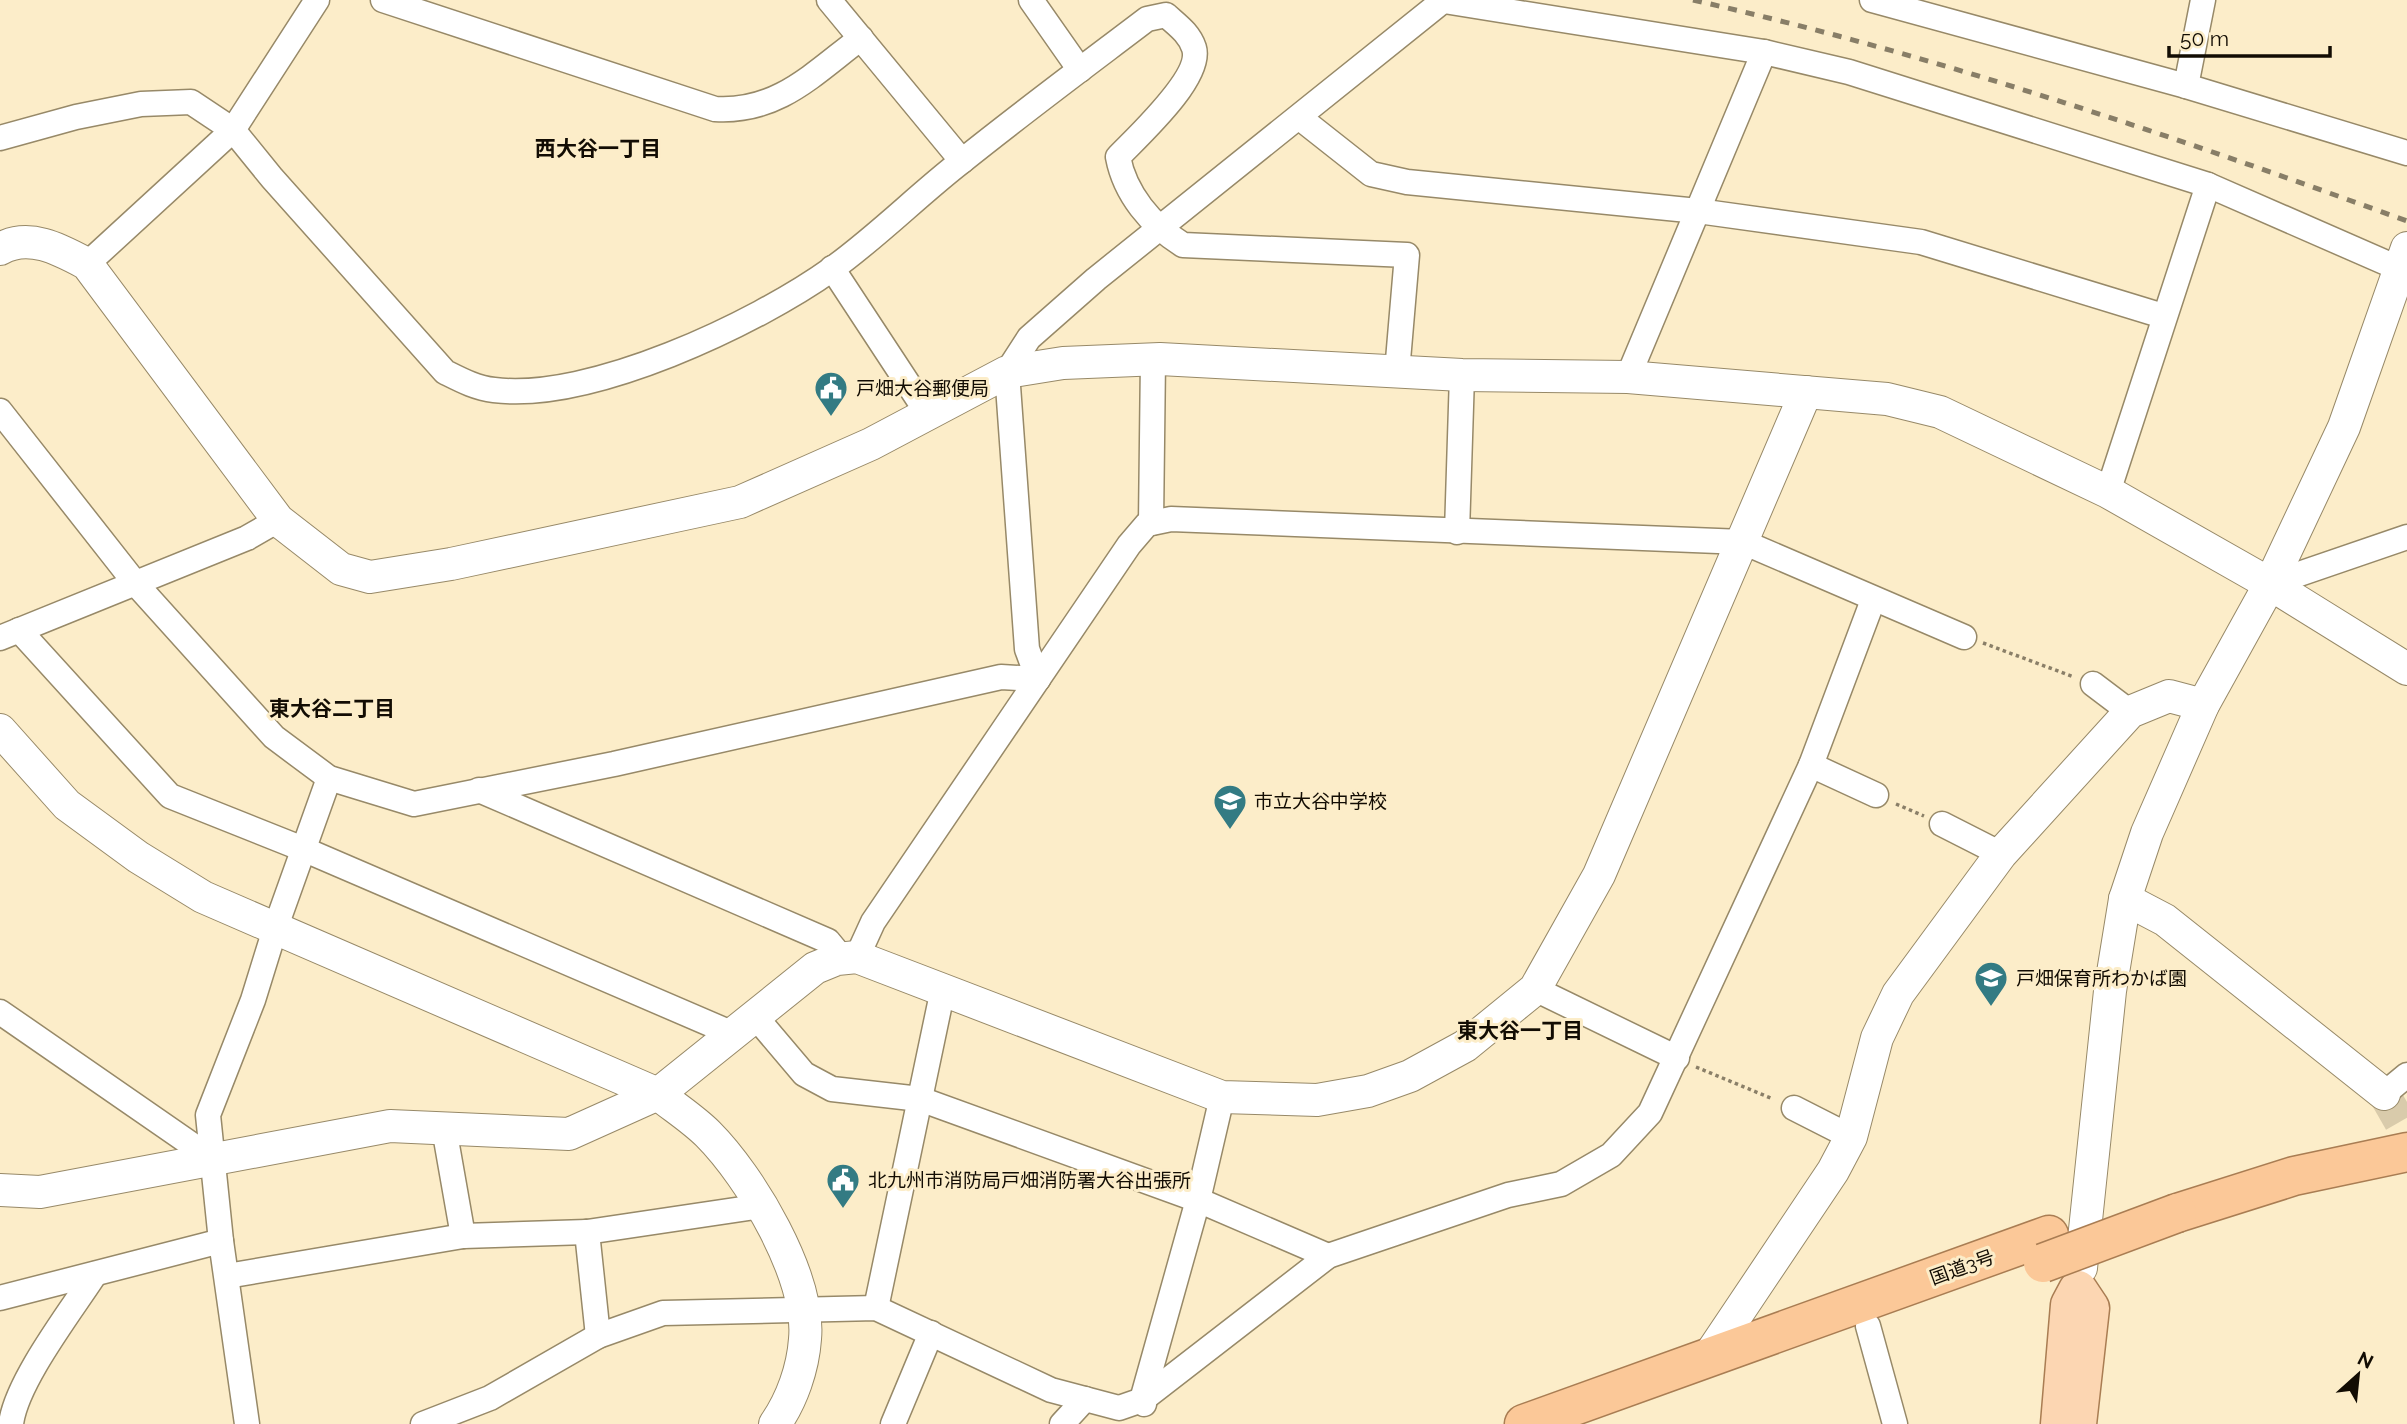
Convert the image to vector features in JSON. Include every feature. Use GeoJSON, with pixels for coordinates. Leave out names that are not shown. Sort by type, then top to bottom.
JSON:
{"type":"FeatureCollection","features":[{"type":"Feature","properties":{"kind":"highway","name":"国道3号"},"geometry":{"type":"LineString","coordinates":[[1536,1422],[1707,1359],[2046,1249],[2178,1201],[2407,1133]]}},
{"type":"Feature","properties":{"kind":"highway","name":"国道3号"},"geometry":{"type":"LineString","coordinates":[[2178,1201],[2407,1152]]}},
{"type":"Feature","properties":{"kind":"highway","name":"国道3号"},"geometry":{"type":"LineString","coordinates":[[1590,1424],[1868,1325],[2046,1249]]}},
{"type":"Feature","properties":{"kind":"main road"},"geometry":{"type":"LineString","coordinates":[[2060,1424],[2070,1305],[2078,1290],[2090,1308],[2077,1424]]}},
{"type":"Feature","properties":{"kind":"street"},"geometry":{"type":"LineString","coordinates":[[87,264],[233,130],[317,0]]}},
{"type":"Feature","properties":{"kind":"street"},"geometry":{"type":"LineString","coordinates":[[383,0],[715,109],[735,110],[782,98],[861,38]]}},
{"type":"Feature","properties":{"kind":"street"},"geometry":{"type":"LineString","coordinates":[[829,0],[961,161]]}},
{"type":"Feature","properties":{"kind":"street"},"geometry":{"type":"LineString","coordinates":[[1031,0],[1080,70]]}},
{"type":"Feature","properties":{"kind":"street"},"geometry":{"type":"LineString","coordinates":[[1038,679],[1027,649],[1007,372],[1029,338],[1156,228],[1300,118],[1444,0],[1764,52],[1849,72],[2208,185],[2405,264],[2344,427],[2270,583],[2203,705],[2147,833],[2124,899],[2110,991],[2078,1290]]}},
{"type":"Feature","properties":{"kind":"street"},"geometry":{"type":"LineString","coordinates":[[1872,0],[2186,86],[2407,153]]}},
{"type":"Feature","properties":{"kind":"street"},"geometry":{"type":"LineString","coordinates":[[2186,86],[2203,0]]}},
{"type":"Feature","properties":{"kind":"street"},"geometry":{"type":"LineString","coordinates":[[0,138],[76,117],[141,104],[191,102],[233,130],[272,178],[445,372],[482,388],[534,391],[609,377],[685,349],[793,293],[832,268],[961,161],[1147,19],[1166,15],[1188,34],[1195,50],[1194,63],[1173,98],[1118,157],[1122,177],[1156,228],[1182,245],[1407,255],[1397,372]]}},
{"type":"Feature","properties":{"kind":"street"},"geometry":{"type":"LineString","coordinates":[[1628,377],[1764,52]]}},
{"type":"Feature","properties":{"kind":"street"},"geometry":{"type":"LineString","coordinates":[[1300,118],[1371,174],[1407,182],[1698,211],[1921,242],[2163,316]]}},
{"type":"Feature","properties":{"kind":"street"},"geometry":{"type":"LineString","coordinates":[[2108,492],[2163,316],[2208,185]]}},
{"type":"Feature","properties":{"kind":"street"},"geometry":{"type":"LineString","coordinates":[[0,249],[33,242],[58,248],[87,264],[278,520],[341,569],[370,577],[404,573],[740,502],[928,414],[1007,372],[1063,363],[1153,359],[1462,375],[1628,377],[1887,399],[1940,412],[2108,492],[2270,583],[2407,669]]}},
{"type":"Feature","properties":{"kind":"street"},"geometry":{"type":"LineString","coordinates":[[832,268],[928,414]]}},
{"type":"Feature","properties":{"kind":"street"},"geometry":{"type":"LineString","coordinates":[[1151,523],[1153,359]]}},
{"type":"Feature","properties":{"kind":"street"},"geometry":{"type":"LineString","coordinates":[[1457,531],[1462,375]]}},
{"type":"Feature","properties":{"kind":"street"},"geometry":{"type":"LineString","coordinates":[[479,790],[828,941],[849,957],[943,989],[1222,1097],[1317,1100],[1368,1091],[1410,1076],[1465,1046],[1501,1020],[1535,989],[1599,875],[1806,392]]}},
{"type":"Feature","properties":{"kind":"street"},"geometry":{"type":"LineString","coordinates":[[0,411],[136,584],[274,737],[329,778],[414,804],[614,764],[1001,677],[1038,679]]}},
{"type":"Feature","properties":{"kind":"street"},"geometry":{"type":"LineString","coordinates":[[0,1190],[40,1192],[390,1126],[569,1134],[658,1094],[815,968],[849,957],[1129,545],[1147,524],[1171,519],[1743,542],[1964,637]]}},
{"type":"Feature","properties":{"kind":"street"},"geometry":{"type":"LineString","coordinates":[[278,520],[247,538],[10,634],[170,796],[742,1024],[804,1074],[832,1089],[920,1099],[1198,1200],[1328,1256]]}},
{"type":"Feature","properties":{"kind":"street"},"geometry":{"type":"LineString","coordinates":[[2270,583],[2407,537]]}},
{"type":"Feature","properties":{"kind":"street"},"geometry":{"type":"LineString","coordinates":[[423,1424],[490,1398],[598,1336],[663,1313],[803,1312],[876,1308],[1051,1390],[1119,1408],[1144,1404],[1328,1256],[1508,1195],[1561,1184],[1611,1155],[1650,1112],[1811,765],[1873,600]]}},
{"type":"Feature","properties":{"kind":"street"},"geometry":{"type":"LineString","coordinates":[[2093,684],[2130,712]]}},
{"type":"Feature","properties":{"kind":"street"},"geometry":{"type":"LineString","coordinates":[[1707,1359],[1833,1171],[1851,1137],[1877,1038],[1898,994],[2001,854],[2130,712],[2169,696],[2203,705]]}},
{"type":"Feature","properties":{"kind":"street"},"geometry":{"type":"LineString","coordinates":[[0,730],[67,805],[138,857],[203,897],[658,1094],[707,1133],[742,1174],[762,1206],[790,1263],[803,1312],[806,1337],[800,1369],[784,1410],[775,1424]]}},
{"type":"Feature","properties":{"kind":"street"},"geometry":{"type":"LineString","coordinates":[[1811,765],[1876,795]]}},
{"type":"Feature","properties":{"kind":"street"},"geometry":{"type":"LineString","coordinates":[[247,1424],[221,1241],[208,1115],[253,1000],[275,929],[329,778]]}},
{"type":"Feature","properties":{"kind":"street"},"geometry":{"type":"LineString","coordinates":[[1942,824],[2001,854]]}},
{"type":"Feature","properties":{"kind":"street"},"geometry":{"type":"LineString","coordinates":[[2124,899],[2165,920],[2395,1085]]}},
{"type":"Feature","properties":{"kind":"street"},"geometry":{"type":"LineString","coordinates":[[876,1308],[943,989]]}},
{"type":"Feature","properties":{"kind":"street"},"geometry":{"type":"LineString","coordinates":[[1535,989],[1677,1058]]}},
{"type":"Feature","properties":{"kind":"street"},"geometry":{"type":"LineString","coordinates":[[0,1013],[211,1158]]}},
{"type":"Feature","properties":{"kind":"street"},"geometry":{"type":"LineString","coordinates":[[1144,1404],[1198,1200],[1222,1097]]}},
{"type":"Feature","properties":{"kind":"street"},"geometry":{"type":"LineString","coordinates":[[1794,1108],[1851,1137]]}},
{"type":"Feature","properties":{"kind":"street"},"geometry":{"type":"LineString","coordinates":[[444,1128],[463,1236]]}},
{"type":"Feature","properties":{"kind":"street"},"geometry":{"type":"LineString","coordinates":[[228,1276],[463,1236],[587,1232],[762,1206]]}},
{"type":"Feature","properties":{"kind":"street"},"geometry":{"type":"LineString","coordinates":[[587,1232],[598,1336]]}},
{"type":"Feature","properties":{"kind":"street"},"geometry":{"type":"LineString","coordinates":[[0,1298],[221,1241]]}},
{"type":"Feature","properties":{"kind":"street"},"geometry":{"type":"LineString","coordinates":[[11,1424],[12,1414],[29,1378],[96,1274]]}},
{"type":"Feature","properties":{"kind":"street"},"geometry":{"type":"LineString","coordinates":[[1868,1325],[1895,1424]]}},
{"type":"Feature","properties":{"kind":"street"},"geometry":{"type":"LineString","coordinates":[[893,1424],[931,1333]]}},
{"type":"Feature","properties":{"kind":"street"},"geometry":{"type":"LineString","coordinates":[[1062,1424],[1085,1399]]}},
{"type":"Feature","properties":{"kind":"path"},"geometry":{"type":"LineString","coordinates":[[1964,637],[2093,684]]}},
{"type":"Feature","properties":{"kind":"path"},"geometry":{"type":"LineString","coordinates":[[1876,795],[1942,824]]}},
{"type":"Feature","properties":{"kind":"path"},"geometry":{"type":"LineString","coordinates":[[1677,1058],[1794,1108]]}},
{"type":"Feature","properties":{"kind":"tunnel"},"geometry":{"type":"LineString","coordinates":[[2384,1094],[2407,1134]]}},
{"type":"Feature","properties":{"kind":"railway"},"geometry":{"type":"LineString","coordinates":[[1693,0],[1874,46],[2053,99],[2231,158],[2407,221]]}},
{"type":"Feature","properties":{"kind":"place","name":"戸畑大谷郵便局"},"geometry":{"type":"Point","coordinates":[831,418]}},
{"type":"Feature","properties":{"kind":"place","name":"市立大谷中学校"},"geometry":{"type":"Point","coordinates":[1230,831]}},
{"type":"Feature","properties":{"kind":"place","name":"戸畑保育所わかば園"},"geometry":{"type":"Point","coordinates":[1991,1008]}},
{"type":"Feature","properties":{"kind":"place","name":"北九州市消防局戸畑消防署大谷出張所"},"geometry":{"type":"Point","coordinates":[843,1210]}},
{"type":"Feature","properties":{"kind":"district","name":"西大谷一丁目"},"geometry":{"type":"Point","coordinates":[598,148]}},
{"type":"Feature","properties":{"kind":"district","name":"東大谷二丁目"},"geometry":{"type":"Point","coordinates":[332,708]}},
{"type":"Feature","properties":{"kind":"district","name":"東大谷一丁目"},"geometry":{"type":"Point","coordinates":[1520,1030]}}]}
